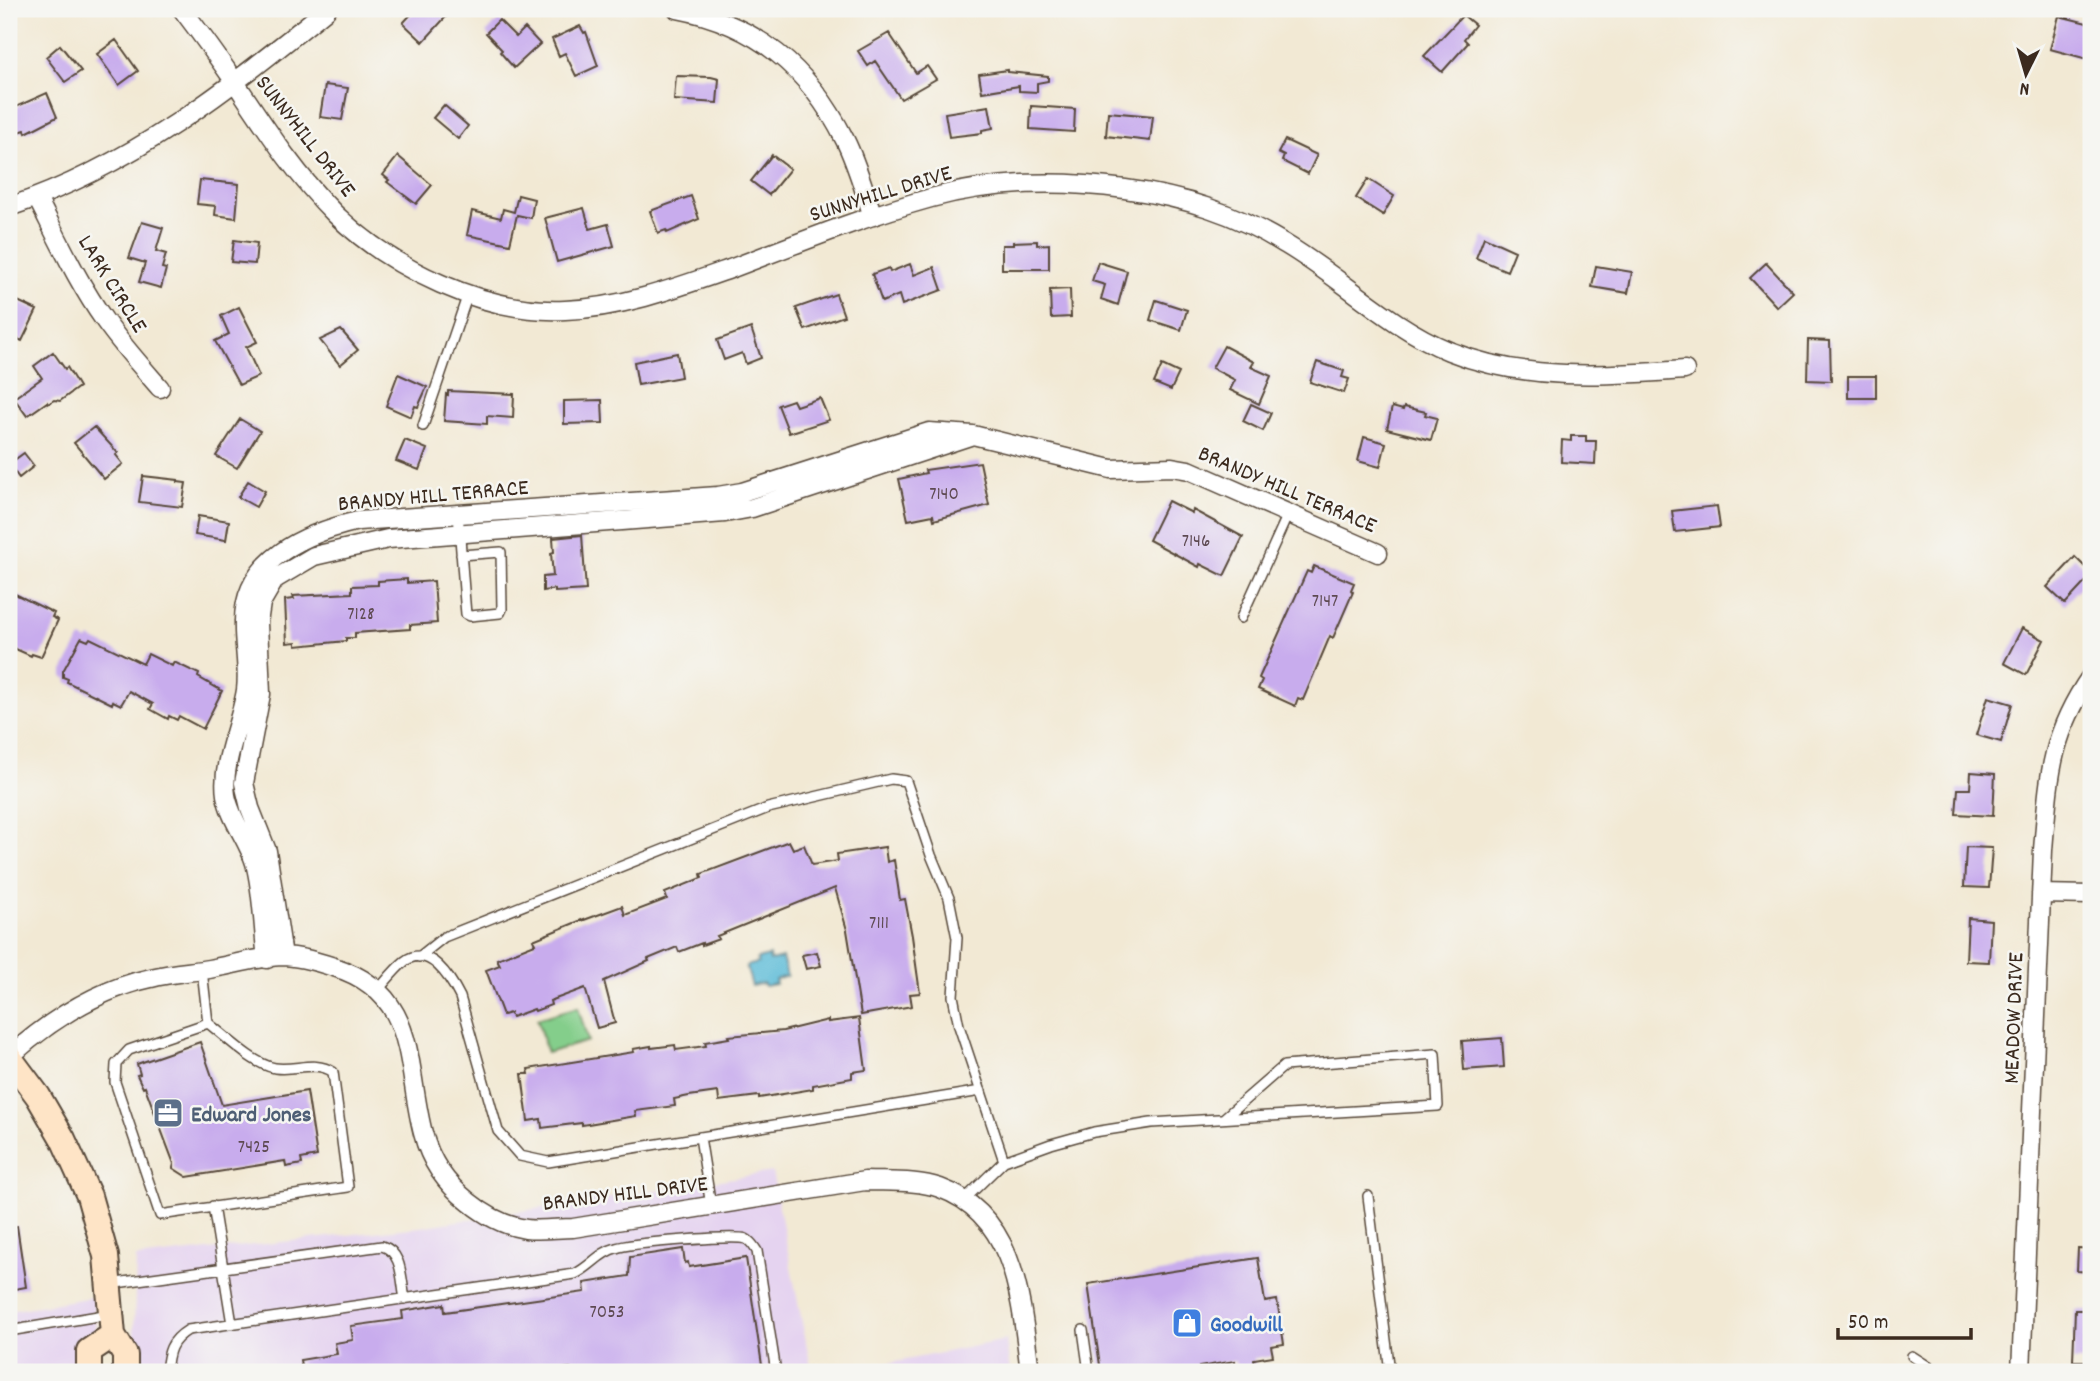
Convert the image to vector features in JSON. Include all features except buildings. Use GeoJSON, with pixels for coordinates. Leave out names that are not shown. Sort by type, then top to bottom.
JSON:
{"type":"FeatureCollection","features":[{"type":"Feature","properties":{"kind":"main road"},"geometry":{"type":"LineString","coordinates":[[9,1057],[38,1096],[72,1156],[98,1223],[106,1256],[112,1324],[125,1355],[125,1372]]}},
{"type":"Feature","properties":{"kind":"main road"},"geometry":{"type":"LineString","coordinates":[[89,1372],[89,1351],[112,1324]]}},
{"type":"Feature","properties":{"kind":"street","name":"SUNNYHILL DRIVE"},"geometry":{"type":"LineString","coordinates":[[183,9],[272,139],[335,214],[361,237],[393,259],[428,278],[499,304],[561,311],[595,308],[679,287],[873,216],[934,197],[992,186],[1073,184],[1186,200],[1220,210],[1289,246],[1416,335],[1481,362],[1515,370],[1571,374],[1685,370]]}},
{"type":"Feature","properties":{"kind":"street"},"geometry":{"type":"LineString","coordinates":[[9,207],[37,198],[111,165],[145,145],[234,82],[327,9]]}},
{"type":"Feature","properties":{"kind":"street"},"geometry":{"type":"LineString","coordinates":[[677,9],[730,23],[756,37],[783,57],[808,83],[829,111],[845,140],[873,216]]}},
{"type":"Feature","properties":{"kind":"street","name":"LARK CIRCLE"},"geometry":{"type":"LineString","coordinates":[[37,198],[103,319],[124,348],[160,388]]}},
{"type":"Feature","properties":{"kind":"street","name":"BRANDY HILL TERRACE"},"geometry":{"type":"LineString","coordinates":[[275,958],[256,868],[250,849],[228,806],[225,791],[246,683],[243,623],[245,604],[251,584],[280,553],[332,527],[358,521],[459,523],[738,510],[973,435],[1111,469],[1172,467],[1189,470],[1377,553]]}},
{"type":"Feature","properties":{"kind":"street","name":"MEADOW DRIVE"},"geometry":{"type":"LineString","coordinates":[[2021,1372],[2041,894],[2049,780],[2063,723],[2091,676]]}},
{"type":"Feature","properties":{"kind":"street"},"geometry":{"type":"LineString","coordinates":[[2041,894],[2091,895]]}},
{"type":"Feature","properties":{"kind":"street","name":"BRANDY HILL DRIVE"},"geometry":{"type":"LineString","coordinates":[[9,1057],[53,1021],[94,998],[150,978],[275,958],[316,962],[346,971],[377,990],[403,1028],[423,1134],[436,1166],[455,1191],[496,1220],[525,1229],[573,1228],[865,1181],[908,1182],[938,1187],[965,1199]]}},
{"type":"Feature","properties":{"kind":"street"},"geometry":{"type":"LineString","coordinates":[[965,1199],[1000,1237],[1013,1269],[1030,1372]]}},
{"type":"Feature","properties":{"kind":"lane"},"geometry":{"type":"LineString","coordinates":[[423,426],[468,294]]}},
{"type":"Feature","properties":{"kind":"lane"},"geometry":{"type":"LineString","coordinates":[[1241,618],[1288,514]]}},
{"type":"Feature","properties":{"kind":"lane"},"geometry":{"type":"LineString","coordinates":[[459,523],[461,555],[466,614],[470,616],[500,613],[501,552],[461,555]]}},
{"type":"Feature","properties":{"kind":"lane"},"geometry":{"type":"LineString","coordinates":[[419,957],[444,937],[768,808],[891,779],[906,781],[949,898],[957,938],[953,996],[959,1026],[1004,1161]]}},
{"type":"Feature","properties":{"kind":"lane"},"geometry":{"type":"LineString","coordinates":[[377,990],[407,959],[419,957],[435,962],[449,976],[460,997],[498,1131],[520,1156],[548,1162],[981,1091]]}},
{"type":"Feature","properties":{"kind":"lane"},"geometry":{"type":"LineString","coordinates":[[202,970],[208,1023],[264,1065],[276,1068],[324,1066],[333,1072],[348,1187],[159,1214],[115,1082],[116,1063],[129,1049],[208,1023]]}},
{"type":"Feature","properties":{"kind":"lane"},"geometry":{"type":"LineString","coordinates":[[965,1199],[1004,1161],[1094,1132],[1151,1123],[1438,1106],[1436,1054],[1284,1066],[1224,1118]]}},
{"type":"Feature","properties":{"kind":"lane"},"geometry":{"type":"LineString","coordinates":[[700,1137],[711,1206]]}},
{"type":"Feature","properties":{"kind":"lane"},"geometry":{"type":"LineString","coordinates":[[1368,1196],[1390,1372]]}},
{"type":"Feature","properties":{"kind":"lane"},"geometry":{"type":"LineString","coordinates":[[213,1206],[232,1324]]}},
{"type":"Feature","properties":{"kind":"lane"},"geometry":{"type":"LineString","coordinates":[[166,1372],[168,1353],[178,1336],[188,1330],[575,1274],[587,1269],[603,1253],[616,1247],[671,1241],[746,1239],[757,1251],[776,1372]]}},
{"type":"Feature","properties":{"kind":"lane"},"geometry":{"type":"LineString","coordinates":[[109,1284],[382,1246],[397,1255],[405,1298]]}},
{"type":"Feature","properties":{"kind":"lane"},"geometry":{"type":"LineString","coordinates":[[9,1331],[112,1324]]}},
{"type":"Feature","properties":{"kind":"lane"},"geometry":{"type":"LineString","coordinates":[[1083,1330],[1089,1372]]}},
{"type":"Feature","properties":{"kind":"lane"},"geometry":{"type":"LineString","coordinates":[[1912,1356],[1937,1372]]}},
{"type":"Feature","properties":{"kind":"shaded area"},"geometry":{"type":"Polygon","coordinates":[[[772,1172],[812,1372],[133,1372],[136,1258],[420,1227],[772,1172]]]}},
{"type":"Feature","properties":{"kind":"shaded area"},"geometry":{"type":"Polygon","coordinates":[[[93,1297],[100,1372],[9,1372],[9,1311],[93,1297]]]}},
{"type":"Feature","properties":{"kind":"shaded area"},"geometry":{"type":"Polygon","coordinates":[[[1006,1340],[1010,1372],[845,1372],[1006,1340]]]}},
{"type":"Feature","properties":{"kind":"green space"},"geometry":{"type":"Polygon","coordinates":[[[578,1007],[588,1041],[547,1053],[537,1019],[578,1007]]]}},
{"type":"Feature","properties":{"kind":"water"},"geometry":{"type":"Polygon","coordinates":[[[769,956],[770,961],[782,958],[787,976],[775,980],[776,984],[752,986],[746,966],[769,956]]]}},
{"type":"Feature","properties":{"kind":"place","name":"Edward Jones"},"geometry":{"type":"Point","coordinates":[168,1113]}},
{"type":"Feature","properties":{"kind":"place","name":"Goodwill"},"geometry":{"type":"Point","coordinates":[1187,1323]}}]}
